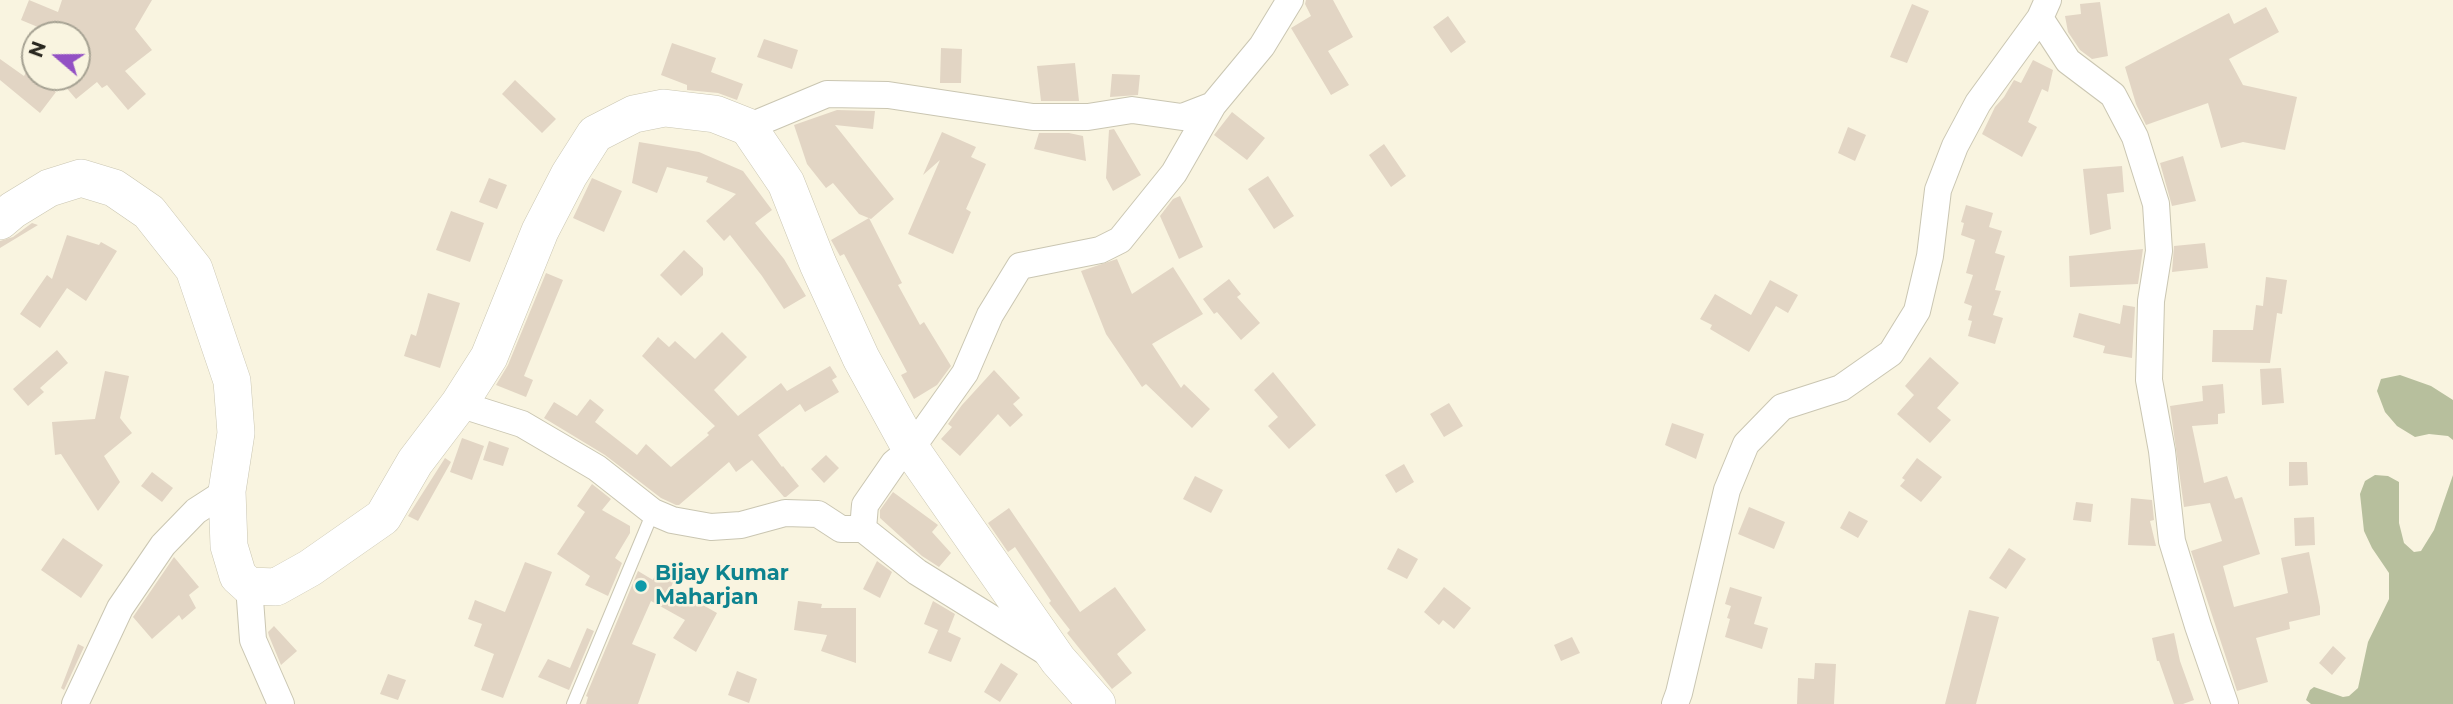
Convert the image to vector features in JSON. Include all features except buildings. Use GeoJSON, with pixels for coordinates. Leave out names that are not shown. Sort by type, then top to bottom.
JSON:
{"type":"FeatureCollection","features":[{"type":"Feature","properties":{"kind":"main road"},"geometry":{"type":"LineString","coordinates":[[0,221],[49,188],[81,178],[114,188],[149,212],[194,269],[232,381],[236,433],[227,491],[229,546],[238,576],[248,586],[276,587],[310,568],[383,517],[415,462],[459,404],[489,357],[540,231],[569,175],[595,134],[634,114],[664,108],[715,114],[748,127],[786,183],[818,264],[861,358],[911,449],[1058,660],[1097,704]]}},
{"type":"Feature","properties":{"kind":"street"},"geometry":{"type":"LineString","coordinates":[[863,529],[865,505],[894,464],[911,449],[965,373],[990,315],[1020,266],[1100,250],[1119,240],[1174,173],[1213,105],[1262,46],[1290,0]]}},
{"type":"Feature","properties":{"kind":"street"},"geometry":{"type":"LineString","coordinates":[[1675,704],[1727,491],[1746,444],[1782,407],[1841,388],[1891,353],[1917,311],[1930,257],[1938,190],[1955,146],[1978,103],[2044,9]]}},
{"type":"Feature","properties":{"kind":"street"},"geometry":{"type":"LineString","coordinates":[[2044,9],[2068,61],[2113,95],[2135,137],[2156,204],[2159,251],[2151,300],[2149,380],[2162,451],[2172,541],[2225,704]]}},
{"type":"Feature","properties":{"kind":"street"},"geometry":{"type":"LineString","coordinates":[[748,127],[827,94],[888,96],[1033,117],[1088,117],[1132,110],[1182,117],[1213,105]]}},
{"type":"Feature","properties":{"kind":"street"},"geometry":{"type":"LineString","coordinates":[[459,404],[522,424],[597,468],[653,512],[672,520],[711,527],[741,525],[785,513],[818,514],[841,529],[863,529],[917,572],[1058,660]]}},
{"type":"Feature","properties":{"kind":"street"},"geometry":{"type":"LineString","coordinates":[[75,704],[120,608],[163,545],[196,511],[227,491]]}},
{"type":"Feature","properties":{"kind":"street"},"geometry":{"type":"LineString","coordinates":[[248,586],[253,640],[281,704]]}},
{"type":"Feature","properties":{"kind":"lane"},"geometry":{"type":"LineString","coordinates":[[573,704],[653,512]]}},
{"type":"Feature","properties":{"kind":"green space"},"geometry":{"type":"Polygon","coordinates":[[[2400,375],[2431,386],[2453,400],[2453,440],[2448,436],[2429,434],[2415,437],[2397,426],[2385,412],[2377,391],[2381,379],[2400,375]]]}},
{"type":"Feature","properties":{"kind":"green space"},"geometry":{"type":"Polygon","coordinates":[[[2375,475],[2388,476],[2399,482],[2399,523],[2404,543],[2414,552],[2421,551],[2434,530],[2453,475],[2453,704],[2311,704],[2306,700],[2314,687],[2343,697],[2349,696],[2358,688],[2368,642],[2389,599],[2389,573],[2364,531],[2360,494],[2365,481],[2375,475]]]}},
{"type":"Feature","properties":{"kind":"place","name":"Bijay Kumar Maharjan"},"geometry":{"type":"Point","coordinates":[641,586]}}]}
